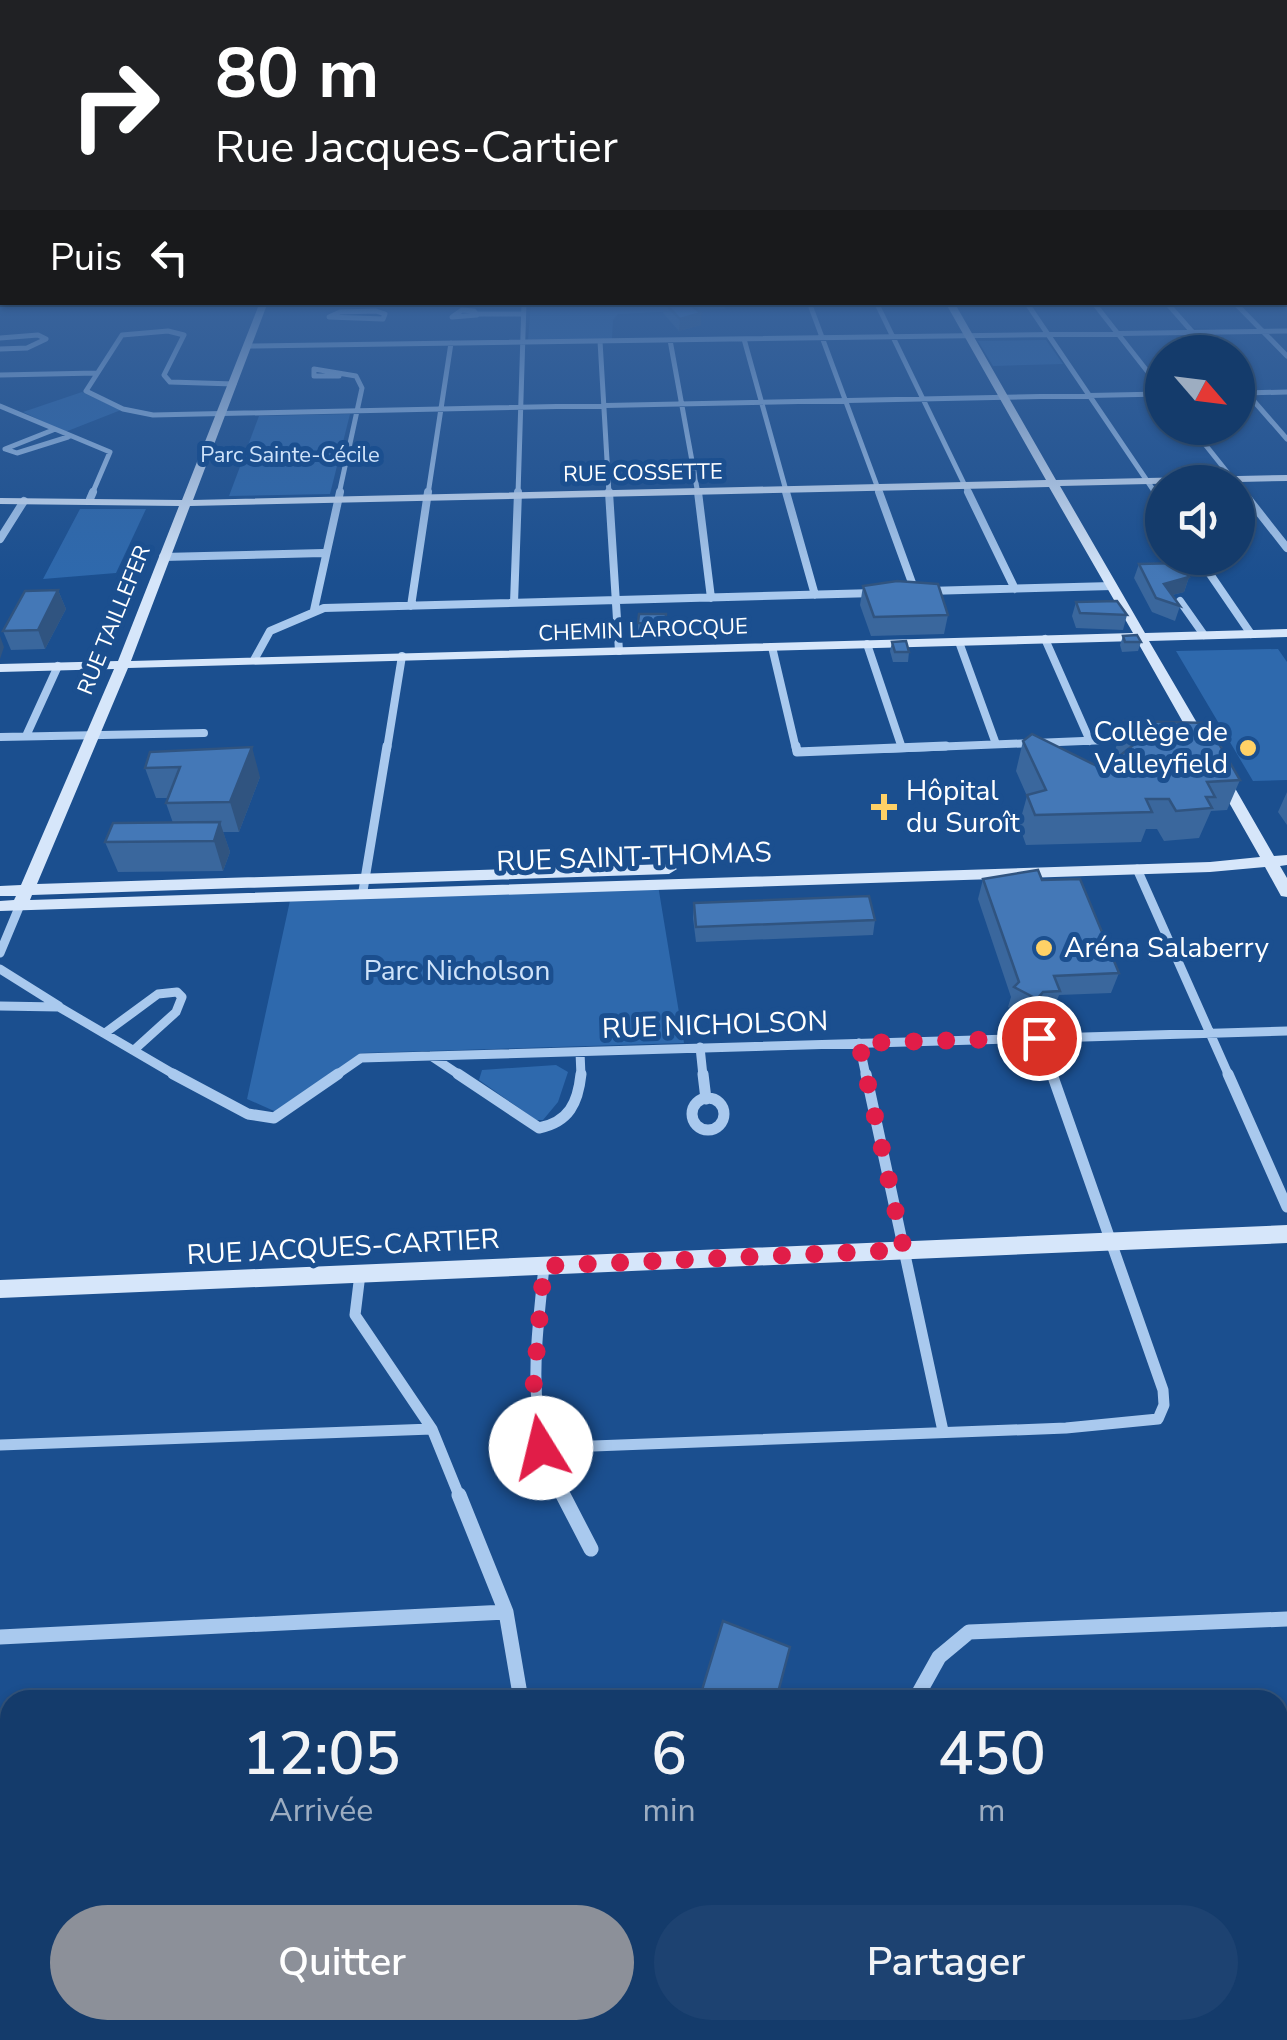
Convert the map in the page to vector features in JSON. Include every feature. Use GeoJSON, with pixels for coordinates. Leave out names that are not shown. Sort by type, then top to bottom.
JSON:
{"type":"FeatureCollection","features":[{"type":"Feature","properties":{"kind":"street"},"geometry":{"type":"LineString","coordinates":[[89,391],[123,409],[152,415],[1145,393]]}},
{"type":"Feature","properties":{"kind":"street","name":"RUE TAILLEFER"},"geometry":{"type":"LineString","coordinates":[[0,953],[90,735],[124,664],[231,391]]}},
{"type":"Feature","properties":{"kind":"street"},"geometry":{"type":"LineString","coordinates":[[314,610],[323,553],[361,391]]}},
{"type":"Feature","properties":{"kind":"street"},"geometry":{"type":"LineString","coordinates":[[411,606],[444,391]]}},
{"type":"Feature","properties":{"kind":"street"},"geometry":{"type":"LineString","coordinates":[[514,603],[521,391]]}},
{"type":"Feature","properties":{"kind":"street"},"geometry":{"type":"LineString","coordinates":[[602,391],[619,650]]}},
{"type":"Feature","properties":{"kind":"street"},"geometry":{"type":"LineString","coordinates":[[680,391],[698,492],[710,598]]}},
{"type":"Feature","properties":{"kind":"street"},"geometry":{"type":"LineString","coordinates":[[759,391],[815,594]]}},
{"type":"Feature","properties":{"kind":"street"},"geometry":{"type":"LineString","coordinates":[[841,391],[915,592]]}},
{"type":"Feature","properties":{"kind":"street"},"geometry":{"type":"LineString","coordinates":[[919,391],[1015,589]]}},
{"type":"Feature","properties":{"kind":"street"},"geometry":{"type":"LineString","coordinates":[[1000,391],[1207,752]]}},
{"type":"Feature","properties":{"kind":"street"},"geometry":{"type":"LineString","coordinates":[[1087,391],[1145,477]]}},
{"type":"Feature","properties":{"kind":"street"},"geometry":{"type":"LineString","coordinates":[[1255,393],[1287,392]]}},
{"type":"Feature","properties":{"kind":"street"},"geometry":{"type":"LineString","coordinates":[[0,406],[110,452],[90,499]]}},
{"type":"Feature","properties":{"kind":"street"},"geometry":{"type":"LineString","coordinates":[[1255,407],[1287,440]]}},
{"type":"Feature","properties":{"kind":"street"},"geometry":{"type":"LineString","coordinates":[[54,430],[6,449],[17,453],[68,437]]}},
{"type":"Feature","properties":{"kind":"street"},"geometry":{"type":"LineString","coordinates":[[1206,445],[1221,465]]}},
{"type":"Feature","properties":{"kind":"street","name":"RUE COSSETTE"},"geometry":{"type":"LineString","coordinates":[[1255,480],[1287,478]]}},
{"type":"Feature","properties":{"kind":"street","name":"RUE COSSETTE"},"geometry":{"type":"LineString","coordinates":[[0,501],[186,503],[1145,481]]}},
{"type":"Feature","properties":{"kind":"street"},"geometry":{"type":"LineString","coordinates":[[0,539],[24,501]]}},
{"type":"Feature","properties":{"kind":"street"},"geometry":{"type":"LineString","coordinates":[[1255,507],[1287,548]]}},
{"type":"Feature","properties":{"kind":"street"},"geometry":{"type":"LineString","coordinates":[[163,557],[323,553]]}},
{"type":"Feature","properties":{"kind":"street"},"geometry":{"type":"LineString","coordinates":[[1211,575],[1251,634]]}},
{"type":"Feature","properties":{"kind":"street"},"geometry":{"type":"LineString","coordinates":[[254,660],[270,631],[314,610],[1112,586]]}},
{"type":"Feature","properties":{"kind":"street"},"geometry":{"type":"LineString","coordinates":[[1180,600],[1204,635]]}},
{"type":"Feature","properties":{"kind":"street","name":"CHEMIN LAROCQUE"},"geometry":{"type":"LineString","coordinates":[[0,668],[1287,633]]}},
{"type":"Feature","properties":{"kind":"street"},"geometry":{"type":"LineString","coordinates":[[1044,640],[1090,741]]}},
{"type":"Feature","properties":{"kind":"street"},"geometry":{"type":"LineString","coordinates":[[959,642],[996,744]]}},
{"type":"Feature","properties":{"kind":"street"},"geometry":{"type":"LineString","coordinates":[[867,644],[902,748]]}},
{"type":"Feature","properties":{"kind":"street"},"geometry":{"type":"LineString","coordinates":[[772,646],[796,752],[1144,738]]}},
{"type":"Feature","properties":{"kind":"street"},"geometry":{"type":"LineString","coordinates":[[364,884],[402,656]]}},
{"type":"Feature","properties":{"kind":"street"},"geometry":{"type":"LineString","coordinates":[[26,736],[58,666]]}},
{"type":"Feature","properties":{"kind":"street"},"geometry":{"type":"LineString","coordinates":[[0,738],[204,733]]}},
{"type":"Feature","properties":{"kind":"street"},"geometry":{"type":"LineString","coordinates":[[1180,737],[1198,736]]}},
{"type":"Feature","properties":{"kind":"street"},"geometry":{"type":"LineString","coordinates":[[1216,768],[1278,861],[1287,892]]}},
{"type":"Feature","properties":{"kind":"street","name":"RUE SAINT-THOMAS"},"geometry":{"type":"LineString","coordinates":[[0,891],[23,897],[1179,856],[1278,861]]}},
{"type":"Feature","properties":{"kind":"street","name":"RUE SAINT-THOMAS"},"geometry":{"type":"LineString","coordinates":[[656,876],[1137,869],[1278,861]]}},
{"type":"Feature","properties":{"kind":"street"},"geometry":{"type":"LineString","coordinates":[[1137,869],[1287,1207]]}},
{"type":"Feature","properties":{"kind":"street","name":"RUE SAINT-THOMAS"},"geometry":{"type":"LineString","coordinates":[[0,906],[23,897]]}},
{"type":"Feature","properties":{"kind":"street"},"geometry":{"type":"LineString","coordinates":[[0,968],[33,985],[60,1006],[105,1034],[134,1050],[176,1012],[182,997],[177,992],[158,994],[105,1034]]}},
{"type":"Feature","properties":{"kind":"street"},"geometry":{"type":"LineString","coordinates":[[0,1006],[60,1006]]}},
{"type":"Feature","properties":{"kind":"street","name":"RUE NICHOLSON"},"geometry":{"type":"LineString","coordinates":[[134,1050],[248,1114],[274,1118],[355,1060],[1287,1031]]}},
{"type":"Feature","properties":{"kind":"street"},"geometry":{"type":"LineString","coordinates":[[541,1448],[1148,1424],[1158,1419],[1164,1405],[1163,1390],[1039,1038]]}},
{"type":"Feature","properties":{"kind":"street"},"geometry":{"type":"LineString","coordinates":[[859,1043],[943,1431]]}},
{"type":"Feature","properties":{"kind":"street"},"geometry":{"type":"LineString","coordinates":[[700,1048],[706,1099]]}},
{"type":"Feature","properties":{"kind":"street"},"geometry":{"type":"LineString","coordinates":[[430,1055],[540,1128],[564,1119],[575,1105],[582,1091],[580,1052]]}},
{"type":"Feature","properties":{"kind":"street","name":"RUE JACQUES-CARTIER"},"geometry":{"type":"LineString","coordinates":[[0,1289],[1287,1234]]}},
{"type":"Feature","properties":{"kind":"street"},"geometry":{"type":"LineString","coordinates":[[544,1266],[533,1393],[541,1448],[590,1549]]}},
{"type":"Feature","properties":{"kind":"street"},"geometry":{"type":"LineString","coordinates":[[360,1274],[355,1315],[432,1428],[506,1612],[519,1690]]}},
{"type":"Feature","properties":{"kind":"street"},"geometry":{"type":"LineString","coordinates":[[0,1445],[432,1428]]}},
{"type":"Feature","properties":{"kind":"street"},"geometry":{"type":"LineString","coordinates":[[0,1636],[506,1612]]}},
{"type":"Feature","properties":{"kind":"street"},"geometry":{"type":"LineString","coordinates":[[921,1690],[939,1657],[969,1632],[1287,1619]]}},
{"type":"Feature","properties":{"kind":"green space"},"geometry":{"type":"Polygon","coordinates":[[[82,392],[121,410],[65,432],[23,412],[82,392]]]}},
{"type":"Feature","properties":{"kind":"green space","name":"Parc Sainte-Cécile"},"geometry":{"type":"Polygon","coordinates":[[[350,414],[330,494],[229,496],[259,416],[350,414]]]}},
{"type":"Feature","properties":{"kind":"green space"},"geometry":{"type":"Polygon","coordinates":[[[80,509],[146,509],[116,573],[43,579],[80,509]]]}},
{"type":"Feature","properties":{"kind":"green space"},"geometry":{"type":"Polygon","coordinates":[[[1278,649],[1287,662],[1287,780],[1253,781],[1176,651],[1278,649]]]}},
{"type":"Feature","properties":{"kind":"green space","name":"Parc Nicholson"},"geometry":{"type":"Polygon","coordinates":[[[658,885],[684,1043],[361,1053],[283,1115],[247,1099],[291,896],[658,885]]]}},
{"type":"Feature","properties":{"kind":"green space"},"geometry":{"type":"Polygon","coordinates":[[[556,1065],[568,1072],[558,1102],[543,1120],[536,1120],[479,1080],[482,1070],[556,1065]]]}},
{"type":"Feature","properties":{"kind":"building"},"geometry":{"type":"Polygon","coordinates":[[[1139,564],[1145,564],[1145,575],[1188,575],[1164,584],[1180,606],[1156,598],[1139,564]]]}},
{"type":"Feature","properties":{"kind":"building"},"geometry":{"type":"Polygon","coordinates":[[[897,581],[938,584],[948,615],[874,617],[863,586],[897,581]]]}},
{"type":"Feature","properties":{"kind":"building"},"geometry":{"type":"Polygon","coordinates":[[[58,590],[38,630],[3,631],[25,591],[58,590]]]}},
{"type":"Feature","properties":{"kind":"building"},"geometry":{"type":"Polygon","coordinates":[[[1117,601],[1127,615],[1080,613],[1076,602],[1117,601]]]}},
{"type":"Feature","properties":{"kind":"building"},"geometry":{"type":"Polygon","coordinates":[[[639,614],[666,614],[665,626],[638,623],[639,614]]]}},
{"type":"Feature","properties":{"kind":"building"},"geometry":{"type":"Polygon","coordinates":[[[1137,635],[1141,642],[1125,642],[1123,636],[1137,635]]]}},
{"type":"Feature","properties":{"kind":"building"},"geometry":{"type":"Polygon","coordinates":[[[906,641],[909,652],[895,652],[892,642],[906,641]]]}},
{"type":"Feature","properties":{"kind":"building"},"geometry":{"type":"Polygon","coordinates":[[[1125,721],[1207,723],[1240,780],[1207,782],[1215,797],[1206,797],[1212,808],[1176,811],[1169,799],[1146,799],[1152,812],[1035,815],[1027,795],[1046,790],[1023,741],[1032,734],[1103,769],[1136,743],[1125,721]]]}},
{"type":"Feature","properties":{"kind":"building"},"geometry":{"type":"Polygon","coordinates":[[[252,747],[230,802],[166,803],[180,767],[145,768],[150,752],[252,747]]]}},
{"type":"Feature","properties":{"kind":"building"},"geometry":{"type":"Polygon","coordinates":[[[220,822],[214,841],[105,842],[113,823],[220,822]]]}},
{"type":"Feature","properties":{"kind":"building","name":"Aréna Salaberry"},"geometry":{"type":"Polygon","coordinates":[[[1038,870],[1042,880],[1080,879],[1119,973],[1054,976],[1060,991],[1043,992],[1037,999],[1014,987],[1019,982],[983,879],[1038,870]]]}},
{"type":"Feature","properties":{"kind":"building"},"geometry":{"type":"Polygon","coordinates":[[[869,896],[875,920],[696,927],[694,903],[869,896]]]}},
{"type":"Feature","properties":{"kind":"building"},"geometry":{"type":"Polygon","coordinates":[[[723,1621],[790,1647],[779,1690],[702,1690],[723,1621]]]}},
{"type":"Feature","properties":{"kind":"place","name":"Collège de Valleyfield"},"geometry":{"type":"Point","coordinates":[1248,748]}},
{"type":"Feature","properties":{"kind":"place","name":"Hôpital du Suroît"},"geometry":{"type":"Point","coordinates":[884,807]}},
{"type":"Feature","properties":{"kind":"place","name":"Aréna Salaberry"},"geometry":{"type":"Point","coordinates":[1044,948]}},
{"type":"Feature","properties":{"kind":"route"},"geometry":{"type":"LineString","coordinates":[[541,1448],[533,1393],[544,1266],[904,1250],[859,1043],[1039,1038]]}}]}
